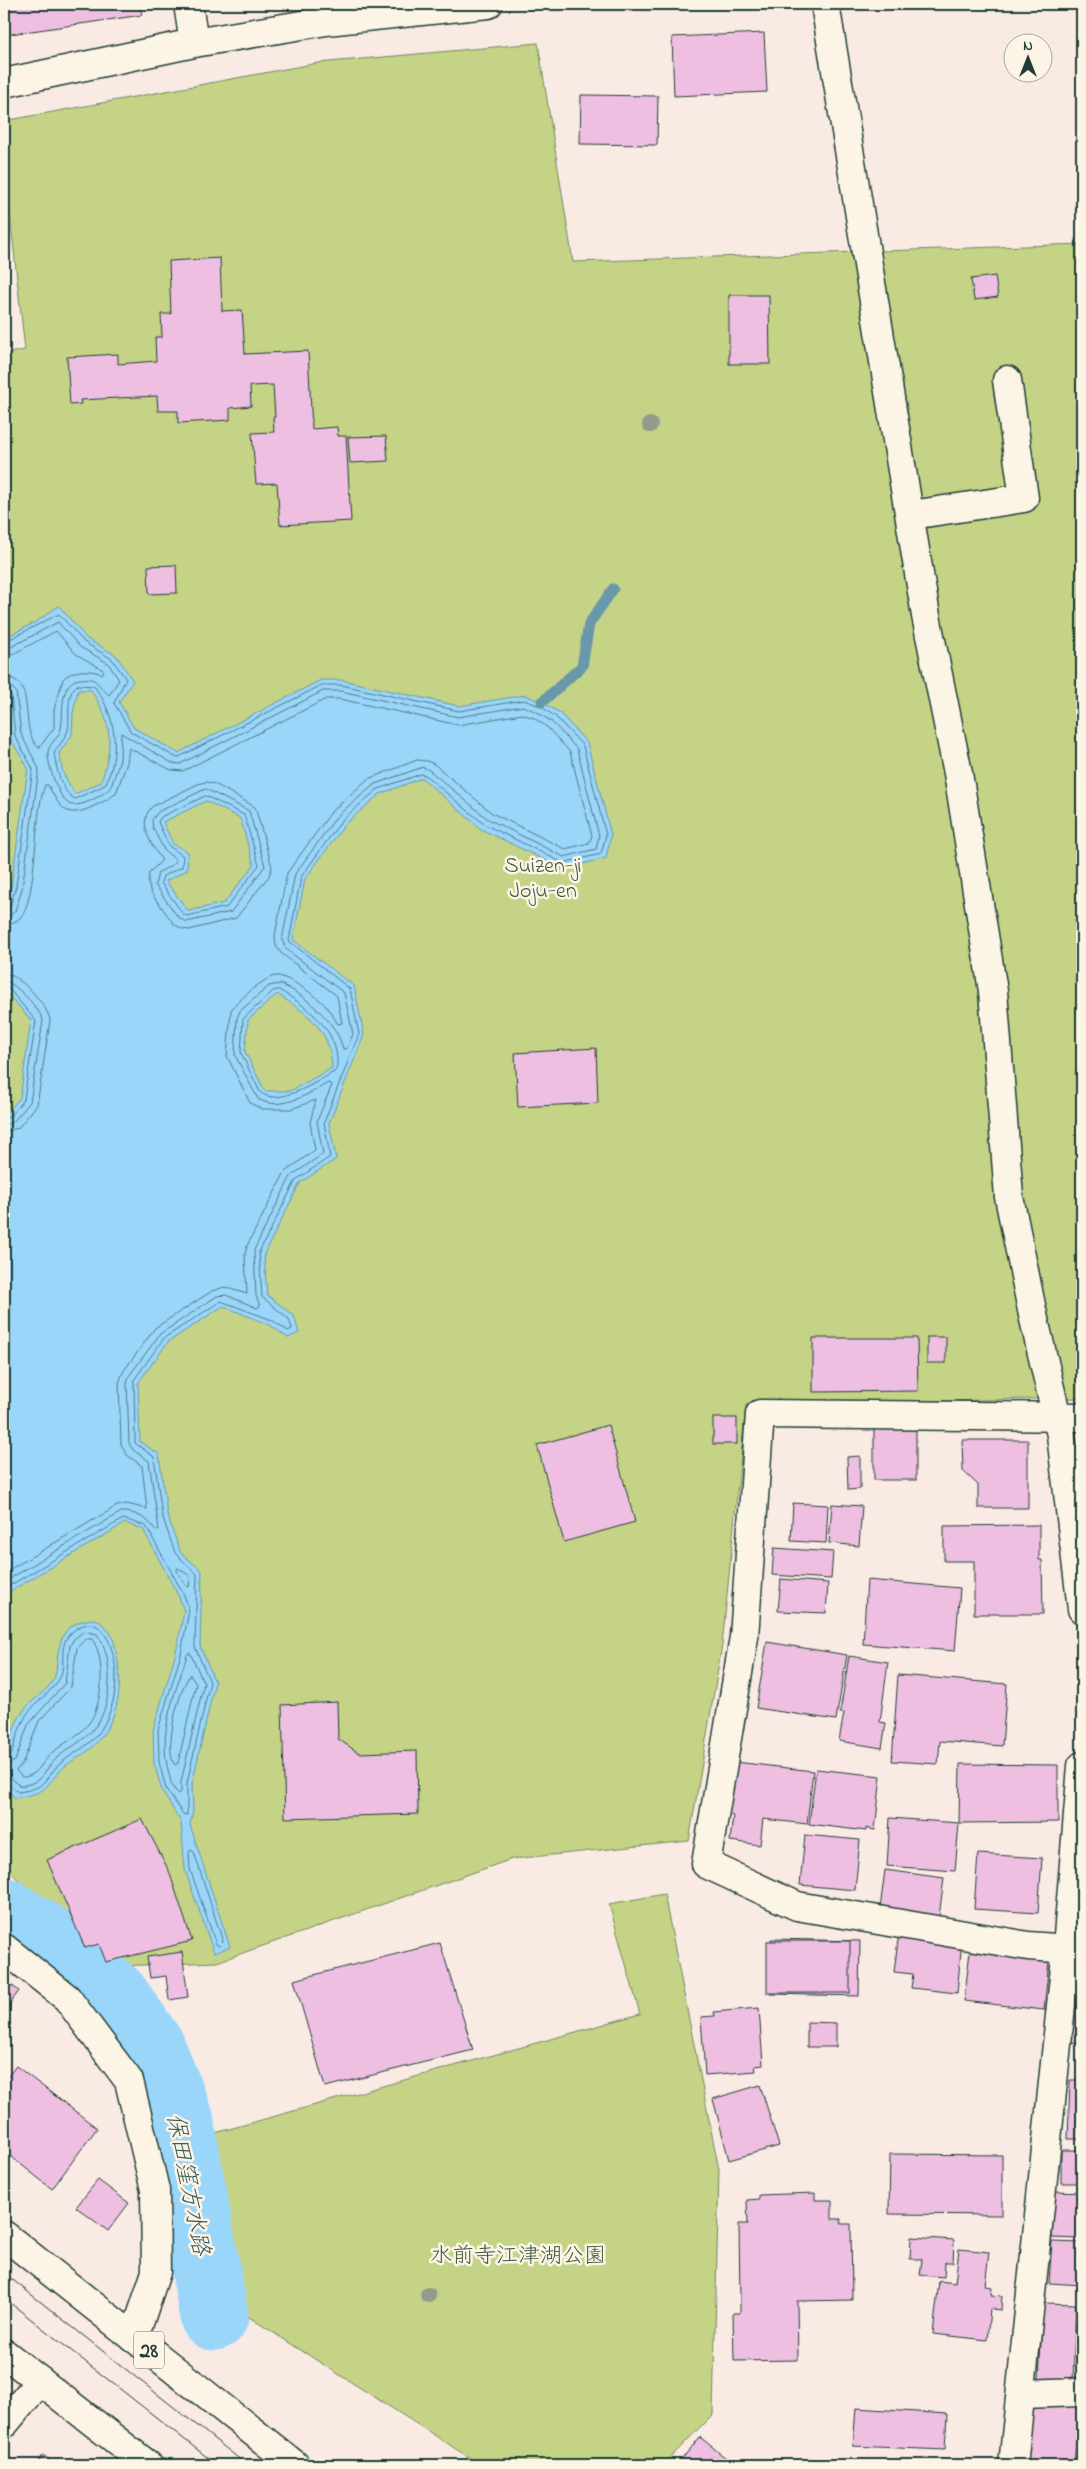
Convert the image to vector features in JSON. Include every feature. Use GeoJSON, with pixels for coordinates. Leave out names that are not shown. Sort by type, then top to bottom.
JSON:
{"type":"FeatureCollection","features":[{"type":"Feature","properties":{"kind":"street"},"geometry":{"type":"LineString","coordinates":[[188,4],[194,43]]}},
{"type":"Feature","properties":{"kind":"street"},"geometry":{"type":"LineString","coordinates":[[4,83],[194,43],[326,21],[488,4]]}},
{"type":"Feature","properties":{"kind":"street"},"geometry":{"type":"LineString","coordinates":[[825,4],[911,515],[926,616],[958,773],[993,991],[1010,1197],[1061,1435],[1082,1609]]}},
{"type":"Feature","properties":{"kind":"street"},"geometry":{"type":"LineString","coordinates":[[911,515],[1024,498],[1007,380]]}},
{"type":"Feature","properties":{"kind":"street"},"geometry":{"type":"LineString","coordinates":[[1075,1949],[1028,1946],[797,1906],[706,1864],[744,1637],[760,1414],[1082,1417]]}},
{"type":"Feature","properties":{"kind":"street"},"geometry":{"type":"LineString","coordinates":[[1013,2465],[1075,1949],[1082,1766]]}},
{"type":"Feature","properties":{"kind":"street"},"geometry":{"type":"LineString","coordinates":[[4,1948],[67,1998],[128,2081],[155,2190],[156,2272],[134,2338]]}},
{"type":"Feature","properties":{"kind":"street","name":"28"},"geometry":{"type":"LineString","coordinates":[[4,2235],[295,2465]]}},
{"type":"Feature","properties":{"kind":"street"},"geometry":{"type":"LineString","coordinates":[[4,2353],[148,2465]]}},
{"type":"Feature","properties":{"kind":"street"},"geometry":{"type":"LineString","coordinates":[[4,2424],[40,2381]]}},
{"type":"Feature","properties":{"kind":"street"},"geometry":{"type":"LineString","coordinates":[[1021,2394],[1082,2392]]}},
{"type":"Feature","properties":{"kind":"green space","name":"Suizen-ji Joju-en"},"geometry":{"type":"Polygon","coordinates":[[[538,43],[573,262],[1082,244],[1082,1398],[746,1405],[722,1645],[689,1841],[512,1859],[217,1962],[95,1967],[4,1864],[4,354],[25,350],[4,161],[4,121],[318,63],[538,43]]]}},
{"type":"Feature","properties":{"kind":"green space","name":"水前寺江津湖公園"},"geometry":{"type":"Polygon","coordinates":[[[664,1894],[719,2170],[713,2414],[663,2465],[481,2465],[241,2312],[215,2133],[640,2014],[609,1904],[664,1894]]]}},
{"type":"Feature","properties":{"kind":"water"},"geometry":{"type":"Polygon","coordinates":[[[59,606],[87,639],[116,655],[133,681],[119,702],[134,728],[178,753],[321,680],[342,680],[459,706],[525,695],[542,702],[560,713],[587,743],[611,835],[606,858],[563,869],[481,829],[422,778],[380,794],[346,823],[305,879],[293,940],[354,986],[364,1035],[329,1123],[336,1159],[300,1183],[264,1254],[267,1295],[294,1316],[299,1333],[288,1338],[270,1325],[223,1306],[168,1342],[138,1383],[140,1442],[159,1454],[167,1514],[180,1552],[202,1571],[200,1646],[215,1682],[192,1784],[193,1810],[190,1825],[230,1947],[214,1953],[185,1870],[181,1822],[162,1791],[154,1763],[153,1730],[176,1652],[184,1611],[179,1597],[143,1529],[125,1523],[4,1595],[4,1115],[20,1098],[31,1020],[4,990],[5,908],[11,886],[28,768],[10,738],[4,670],[4,638],[34,623],[59,606]],[[78,690],[73,713],[72,735],[59,753],[63,773],[75,794],[101,782],[108,757],[109,745],[107,724],[98,702],[91,690],[78,690]],[[206,801],[163,822],[173,844],[188,852],[187,870],[166,881],[188,911],[224,903],[254,865],[240,818],[206,801]],[[277,994],[248,1020],[245,1052],[265,1091],[290,1091],[332,1068],[331,1054],[327,1043],[316,1024],[299,1009],[277,994]]]}},
{"type":"Feature","properties":{"kind":"water"},"geometry":{"type":"Polygon","coordinates":[[[95,1619],[105,1626],[115,1644],[120,1682],[119,1695],[112,1718],[99,1740],[86,1752],[64,1767],[44,1788],[34,1794],[15,1798],[4,1786],[9,1743],[17,1722],[29,1704],[51,1684],[56,1673],[60,1644],[66,1631],[77,1623],[95,1619]]]}},
{"type":"Feature","properties":{"kind":"building"},"geometry":{"type":"Polygon","coordinates":[[[4,4],[139,4],[142,15],[4,35],[4,4]]]}},
{"type":"Feature","properties":{"kind":"building"},"geometry":{"type":"Polygon","coordinates":[[[764,33],[767,92],[674,96],[672,37],[764,33]]]}},
{"type":"Feature","properties":{"kind":"building"},"geometry":{"type":"Polygon","coordinates":[[[581,95],[658,96],[657,145],[580,144],[581,95]]]}},
{"type":"Feature","properties":{"kind":"building"},"geometry":{"type":"Polygon","coordinates":[[[220,258],[222,311],[242,310],[245,354],[308,351],[312,429],[337,427],[338,436],[346,436],[351,521],[280,525],[277,483],[256,484],[252,433],[274,432],[273,385],[250,386],[251,406],[230,408],[230,420],[178,423],[178,411],[158,411],[157,396],[80,400],[81,404],[70,405],[67,357],[118,354],[118,364],[156,361],[155,337],[162,337],[161,314],[171,314],[169,261],[220,258]]]}},
{"type":"Feature","properties":{"kind":"building"},"geometry":{"type":"Polygon","coordinates":[[[995,276],[998,297],[974,300],[971,279],[995,276]]]}},
{"type":"Feature","properties":{"kind":"building"},"geometry":{"type":"Polygon","coordinates":[[[729,295],[769,295],[770,364],[729,364],[729,295]]]}},
{"type":"Feature","properties":{"kind":"building"},"geometry":{"type":"Polygon","coordinates":[[[386,436],[388,461],[350,463],[348,437],[386,436]]]}},
{"type":"Feature","properties":{"kind":"building"},"geometry":{"type":"Polygon","coordinates":[[[176,565],[177,593],[149,594],[148,566],[176,565]]]}},
{"type":"Feature","properties":{"kind":"building"},"geometry":{"type":"Polygon","coordinates":[[[596,1048],[598,1103],[518,1107],[515,1053],[596,1048]]]}},
{"type":"Feature","properties":{"kind":"building"},"geometry":{"type":"Polygon","coordinates":[[[927,1337],[946,1337],[946,1363],[927,1363],[927,1337]]]}},
{"type":"Feature","properties":{"kind":"building"},"geometry":{"type":"Polygon","coordinates":[[[813,1338],[917,1338],[918,1391],[813,1392],[813,1338]]]}},
{"type":"Feature","properties":{"kind":"building"},"geometry":{"type":"Polygon","coordinates":[[[713,1418],[737,1418],[737,1444],[713,1444],[713,1418]]]}},
{"type":"Feature","properties":{"kind":"building"},"geometry":{"type":"Polygon","coordinates":[[[608,1425],[635,1522],[564,1542],[537,1445],[608,1425]]]}},
{"type":"Feature","properties":{"kind":"building"},"geometry":{"type":"Polygon","coordinates":[[[874,1427],[916,1427],[916,1480],[874,1480],[874,1427]]]}},
{"type":"Feature","properties":{"kind":"building"},"geometry":{"type":"Polygon","coordinates":[[[962,1440],[1028,1440],[1028,1508],[978,1508],[978,1485],[963,1471],[962,1440]]]}},
{"type":"Feature","properties":{"kind":"building"},"geometry":{"type":"Polygon","coordinates":[[[860,1456],[860,1489],[848,1490],[847,1457],[860,1456]]]}},
{"type":"Feature","properties":{"kind":"building"},"geometry":{"type":"Polygon","coordinates":[[[793,1503],[828,1505],[826,1543],[791,1541],[793,1503]]]}},
{"type":"Feature","properties":{"kind":"building"},"geometry":{"type":"Polygon","coordinates":[[[832,1504],[862,1506],[859,1546],[829,1543],[832,1504]]]}},
{"type":"Feature","properties":{"kind":"building"},"geometry":{"type":"Polygon","coordinates":[[[1039,1525],[1039,1560],[1042,1560],[1043,1614],[974,1614],[974,1561],[944,1561],[944,1526],[1039,1525]]]}},
{"type":"Feature","properties":{"kind":"building"},"geometry":{"type":"Polygon","coordinates":[[[774,1548],[833,1552],[831,1579],[772,1575],[774,1548]]]}},
{"type":"Feature","properties":{"kind":"building"},"geometry":{"type":"Polygon","coordinates":[[[781,1579],[828,1583],[826,1613],[778,1611],[781,1579]]]}},
{"type":"Feature","properties":{"kind":"building"},"geometry":{"type":"Polygon","coordinates":[[[867,1580],[960,1588],[955,1651],[863,1644],[867,1580]]]}},
{"type":"Feature","properties":{"kind":"building"},"geometry":{"type":"Polygon","coordinates":[[[767,1642],[847,1655],[836,1720],[756,1708],[767,1642]]]}},
{"type":"Feature","properties":{"kind":"building"},"geometry":{"type":"Polygon","coordinates":[[[849,1656],[888,1662],[880,1722],[886,1723],[882,1748],[839,1741],[844,1713],[840,1713],[849,1656]]]}},
{"type":"Feature","properties":{"kind":"building"},"geometry":{"type":"Polygon","coordinates":[[[898,1675],[1007,1684],[1002,1746],[940,1741],[938,1764],[892,1761],[898,1675]]]}},
{"type":"Feature","properties":{"kind":"building"},"geometry":{"type":"Polygon","coordinates":[[[337,1702],[338,1739],[359,1753],[417,1751],[418,1814],[285,1818],[282,1705],[337,1702]]]}},
{"type":"Feature","properties":{"kind":"building"},"geometry":{"type":"Polygon","coordinates":[[[735,1762],[813,1771],[807,1824],[763,1819],[760,1845],[730,1841],[733,1816],[729,1815],[735,1762]]]}},
{"type":"Feature","properties":{"kind":"building"},"geometry":{"type":"Polygon","coordinates":[[[960,1764],[1058,1765],[1058,1822],[959,1823],[960,1764]]]}},
{"type":"Feature","properties":{"kind":"building"},"geometry":{"type":"Polygon","coordinates":[[[816,1769],[881,1776],[875,1830],[866,1828],[866,1831],[809,1824],[816,1769]]]}},
{"type":"Feature","properties":{"kind":"building"},"geometry":{"type":"Polygon","coordinates":[[[890,1818],[959,1823],[955,1871],[887,1866],[890,1818]]]}},
{"type":"Feature","properties":{"kind":"building"},"geometry":{"type":"Polygon","coordinates":[[[142,1819],[169,1871],[192,1941],[106,1962],[99,1944],[85,1948],[47,1860],[142,1819]]]}},
{"type":"Feature","properties":{"kind":"building"},"geometry":{"type":"Polygon","coordinates":[[[805,1835],[860,1840],[855,1890],[800,1885],[805,1835]]]}},
{"type":"Feature","properties":{"kind":"building"},"geometry":{"type":"Polygon","coordinates":[[[978,1854],[1042,1858],[1038,1913],[974,1909],[978,1854]]]}},
{"type":"Feature","properties":{"kind":"building"},"geometry":{"type":"Polygon","coordinates":[[[885,1870],[944,1878],[939,1917],[880,1909],[885,1870]]]}},
{"type":"Feature","properties":{"kind":"building"},"geometry":{"type":"Polygon","coordinates":[[[899,1932],[962,1940],[957,1993],[911,1988],[913,1974],[894,1972],[899,1932]]]}},
{"type":"Feature","properties":{"kind":"building"},"geometry":{"type":"Polygon","coordinates":[[[771,1939],[860,1941],[859,1996],[770,1994],[771,1939]]]}},
{"type":"Feature","properties":{"kind":"building"},"geometry":{"type":"Polygon","coordinates":[[[767,1941],[850,1941],[850,1993],[767,1993],[767,1941]]]}},
{"type":"Feature","properties":{"kind":"building"},"geometry":{"type":"Polygon","coordinates":[[[440,1943],[473,2050],[325,2087],[294,1980],[440,1943]]]}},
{"type":"Feature","properties":{"kind":"building"},"geometry":{"type":"Polygon","coordinates":[[[971,1943],[1050,1951],[1044,2010],[964,2001],[971,1943]]]}},
{"type":"Feature","properties":{"kind":"building"},"geometry":{"type":"Polygon","coordinates":[[[182,1952],[188,1997],[169,2000],[166,1976],[150,1978],[147,1957],[182,1952]]]}},
{"type":"Feature","properties":{"kind":"building"},"geometry":{"type":"Polygon","coordinates":[[[1073,1958],[1082,1958],[1082,1984],[1071,1983],[1073,1958]]]}},
{"type":"Feature","properties":{"kind":"building"},"geometry":{"type":"Polygon","coordinates":[[[4,1980],[19,1991],[4,2011],[4,1980]]]}},
{"type":"Feature","properties":{"kind":"building"},"geometry":{"type":"Polygon","coordinates":[[[1072,1989],[1082,1989],[1082,2044],[1070,2043],[1072,1989]]]}},
{"type":"Feature","properties":{"kind":"building"},"geometry":{"type":"Polygon","coordinates":[[[759,2008],[763,2065],[755,2066],[756,2071],[705,2075],[701,2017],[715,2016],[714,2012],[759,2008]]]}},
{"type":"Feature","properties":{"kind":"building"},"geometry":{"type":"Polygon","coordinates":[[[807,2022],[836,2023],[836,2047],[807,2047],[807,2022]]]}},
{"type":"Feature","properties":{"kind":"building"},"geometry":{"type":"Polygon","coordinates":[[[16,2066],[97,2128],[52,2189],[4,2151],[4,2081],[16,2066]]]}},
{"type":"Feature","properties":{"kind":"building"},"geometry":{"type":"Polygon","coordinates":[[[1070,2080],[1082,2080],[1082,2139],[1068,2139],[1070,2080]]]}},
{"type":"Feature","properties":{"kind":"building"},"geometry":{"type":"Polygon","coordinates":[[[760,2085],[779,2146],[729,2160],[713,2099],[760,2085]]]}},
{"type":"Feature","properties":{"kind":"building"},"geometry":{"type":"Polygon","coordinates":[[[1061,2150],[1082,2150],[1082,2183],[1061,2183],[1061,2150]]]}},
{"type":"Feature","properties":{"kind":"building"},"geometry":{"type":"Polygon","coordinates":[[[890,2154],[1002,2155],[1002,2215],[889,2214],[890,2154]]]}},
{"type":"Feature","properties":{"kind":"building"},"geometry":{"type":"Polygon","coordinates":[[[98,2180],[129,2203],[108,2231],[76,2207],[98,2180]]]}},
{"type":"Feature","properties":{"kind":"building"},"geometry":{"type":"Polygon","coordinates":[[[1055,2191],[1082,2192],[1082,2239],[1052,2238],[1055,2191]]]}},
{"type":"Feature","properties":{"kind":"building"},"geometry":{"type":"Polygon","coordinates":[[[815,2193],[815,2200],[832,2200],[832,2219],[841,2219],[841,2224],[851,2224],[852,2300],[797,2301],[798,2360],[734,2361],[733,2313],[740,2313],[739,2224],[748,2224],[747,2200],[759,2199],[759,2195],[815,2193]]]}},
{"type":"Feature","properties":{"kind":"building"},"geometry":{"type":"Polygon","coordinates":[[[911,2237],[954,2240],[953,2262],[945,2262],[944,2277],[920,2275],[922,2259],[910,2259],[911,2237]]]}},
{"type":"Feature","properties":{"kind":"building"},"geometry":{"type":"Polygon","coordinates":[[[1052,2242],[1082,2243],[1082,2285],[1049,2283],[1052,2242]]]}},
{"type":"Feature","properties":{"kind":"building"},"geometry":{"type":"Polygon","coordinates":[[[959,2249],[989,2252],[985,2286],[992,2287],[991,2295],[1002,2296],[1001,2310],[990,2309],[987,2340],[933,2334],[939,2281],[955,2283],[959,2249]]]}},
{"type":"Feature","properties":{"kind":"building"},"geometry":{"type":"Polygon","coordinates":[[[1043,2303],[1076,2304],[1073,2380],[1039,2379],[1043,2303]]]}},
{"type":"Feature","properties":{"kind":"building"},"geometry":{"type":"Polygon","coordinates":[[[1077,2305],[1082,2305],[1082,2352],[1075,2351],[1077,2305]]]}},
{"type":"Feature","properties":{"kind":"building"},"geometry":{"type":"Polygon","coordinates":[[[1029,2403],[1079,2407],[1074,2465],[1024,2465],[1029,2403]]]}},
{"type":"Feature","properties":{"kind":"building"},"geometry":{"type":"Polygon","coordinates":[[[856,2408],[947,2414],[945,2450],[853,2446],[856,2408]]]}},
{"type":"Feature","properties":{"kind":"building"},"geometry":{"type":"Polygon","coordinates":[[[700,2437],[727,2459],[722,2465],[677,2465],[700,2437]]]}},
{"type":"Feature","properties":{"kind":"building"},"geometry":{"type":"Polygon","coordinates":[[[43,2455],[56,2465],[37,2465],[43,2455]]]}},
{"type":"Feature","properties":{"kind":"waterway"},"geometry":{"type":"LineString","coordinates":[[542,702],[582,666],[589,624],[613,589]]}},
{"type":"Feature","properties":{"kind":"waterway","name":"保田窪方水路"},"geometry":{"type":"LineString","coordinates":[[4,1912],[50,1941],[114,1995],[151,2048],[179,2118],[214,2316]]}},
{"type":"Feature","properties":{"kind":"tram line"},"geometry":{"type":"LineString","coordinates":[[4,2273],[247,2465]]}},
{"type":"Feature","properties":{"kind":"tram line"},"geometry":{"type":"LineString","coordinates":[[4,2298],[217,2465]]}}]}
